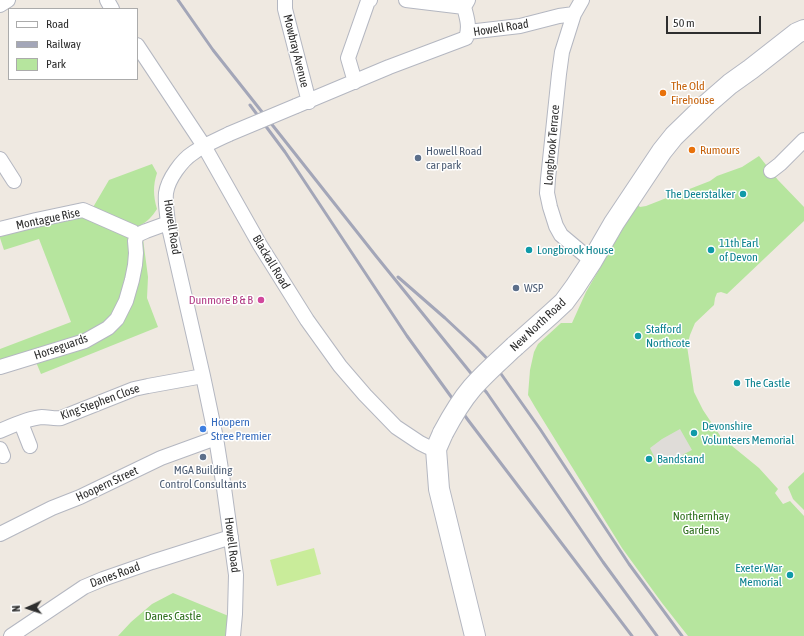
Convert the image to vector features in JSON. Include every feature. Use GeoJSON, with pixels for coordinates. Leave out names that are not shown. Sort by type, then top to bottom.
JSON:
{"type":"FeatureCollection","features":[{"type":"Feature","properties":{"kind":"main road","name":"New North Road"},"geometry":{"type":"LineString","coordinates":[[440,441],[454,414],[471,389],[495,364],[541,325],[564,302],[592,261],[618,217],[658,157],[674,136],[730,84],[797,33],[804,30]]}},
{"type":"Feature","properties":{"kind":"main road"},"geometry":{"type":"LineString","coordinates":[[440,441],[439,489],[475,636]]}},
{"type":"Feature","properties":{"kind":"street"},"geometry":{"type":"LineString","coordinates":[[0,5],[8,0]]}},
{"type":"Feature","properties":{"kind":"street","name":"Mowbray Avenue"},"geometry":{"type":"LineString","coordinates":[[285,0],[285,9],[303,104]]}},
{"type":"Feature","properties":{"kind":"street"},"geometry":{"type":"LineString","coordinates":[[355,82],[348,58],[368,1],[370,0]]}},
{"type":"Feature","properties":{"kind":"street"},"geometry":{"type":"LineString","coordinates":[[406,0],[466,3],[468,20],[467,35]]}},
{"type":"Feature","properties":{"kind":"street"},"geometry":{"type":"LineString","coordinates":[[574,14],[582,0]]}},
{"type":"Feature","properties":{"kind":"street","name":"Howell Road"},"geometry":{"type":"LineString","coordinates":[[233,636],[236,575],[231,537],[216,438],[168,223],[166,193],[171,177],[192,153],[229,134],[467,35],[520,26],[559,16],[574,14]]}},
{"type":"Feature","properties":{"kind":"street","name":"Longbrook Terrace"},"geometry":{"type":"LineString","coordinates":[[574,14],[562,52],[558,74],[547,193],[554,220],[561,235],[592,261]]}},
{"type":"Feature","properties":{"kind":"street","name":"Blackall Road"},"geometry":{"type":"LineString","coordinates":[[138,47],[204,146],[260,245],[307,320],[340,366],[396,427],[428,447],[440,441]]}},
{"type":"Feature","properties":{"kind":"street"},"geometry":{"type":"LineString","coordinates":[[771,171],[804,140]]}},
{"type":"Feature","properties":{"kind":"street"},"geometry":{"type":"LineString","coordinates":[[0,159],[14,181]]}},
{"type":"Feature","properties":{"kind":"street","name":"Montague Rise"},"geometry":{"type":"LineString","coordinates":[[0,229],[83,210],[137,235]]}},
{"type":"Feature","properties":{"kind":"street"},"geometry":{"type":"LineString","coordinates":[[137,235],[168,223]]}},
{"type":"Feature","properties":{"kind":"street","name":"Horseguards"},"geometry":{"type":"LineString","coordinates":[[0,367],[85,341],[108,328],[117,318],[126,301],[135,265],[135,241],[137,235]]}},
{"type":"Feature","properties":{"kind":"street","name":"King Stephen Close"},"geometry":{"type":"LineString","coordinates":[[0,431],[42,417],[61,418],[134,389],[203,376]]}},
{"type":"Feature","properties":{"kind":"street"},"geometry":{"type":"LineString","coordinates":[[21,423],[30,446]]}},
{"type":"Feature","properties":{"kind":"street","name":"Hoopern Street"},"geometry":{"type":"LineString","coordinates":[[0,534],[52,508],[80,497],[161,458],[216,438]]}},
{"type":"Feature","properties":{"kind":"street","name":"Danes Road"},"geometry":{"type":"LineString","coordinates":[[11,636],[84,587],[110,576],[231,537]]}},
{"type":"Feature","properties":{"kind":"green space","name":"Northernhay Gardens"},"geometry":{"type":"Polygon","coordinates":[[[759,156],[778,180],[804,207],[804,221],[727,294],[721,292],[717,293],[714,305],[695,323],[687,346],[694,392],[703,410],[721,437],[759,468],[778,489],[775,493],[783,504],[790,501],[804,516],[804,636],[688,636],[622,548],[535,407],[528,395],[530,370],[534,352],[538,344],[561,323],[572,323],[586,292],[637,204],[640,207],[646,206],[710,181],[717,176],[742,167],[759,156]]]}},
{"type":"Feature","properties":{"kind":"green space"},"geometry":{"type":"Polygon","coordinates":[[[152,164],[157,173],[154,191],[157,209],[149,219],[139,226],[143,239],[148,277],[147,298],[158,327],[41,374],[33,355],[0,360],[0,349],[71,322],[39,239],[4,250],[0,233],[92,209],[109,180],[152,164]]]}},
{"type":"Feature","properties":{"kind":"green space"},"geometry":{"type":"Polygon","coordinates":[[[804,472],[804,510],[793,499],[788,487],[804,472]]]}},
{"type":"Feature","properties":{"kind":"green space"},"geometry":{"type":"Polygon","coordinates":[[[314,548],[321,574],[277,586],[270,560],[314,548]]]}},
{"type":"Feature","properties":{"kind":"green space","name":"Danes Castle"},"geometry":{"type":"Polygon","coordinates":[[[173,593],[231,617],[228,636],[118,636],[131,622],[152,604],[173,593]]]}},
{"type":"Feature","properties":{"kind":"shaded area"},"geometry":{"type":"Polygon","coordinates":[[[680,429],[692,450],[673,462],[668,462],[659,467],[650,448],[680,429]]]}},
{"type":"Feature","properties":{"kind":"railway"},"geometry":{"type":"LineString","coordinates":[[178,0],[213,50],[376,256],[487,393],[603,562],[657,636]]}},
{"type":"Feature","properties":{"kind":"railway"},"geometry":{"type":"LineString","coordinates":[[250,105],[285,152],[407,336],[468,420],[632,636]]}},
{"type":"Feature","properties":{"kind":"railway"},"geometry":{"type":"LineString","coordinates":[[398,277],[445,318],[499,371],[540,429],[629,564],[682,636]]}},
{"type":"Feature","properties":{"kind":"place","name":"The Old Firehouse"},"geometry":{"type":"Point","coordinates":[663,93]}},
{"type":"Feature","properties":{"kind":"place","name":"Rumours"},"geometry":{"type":"Point","coordinates":[692,150]}},
{"type":"Feature","properties":{"kind":"place","name":"Howell Road car park"},"geometry":{"type":"Point","coordinates":[418,158]}},
{"type":"Feature","properties":{"kind":"place","name":"The Deerstalker"},"geometry":{"type":"Point","coordinates":[743,194]}},
{"type":"Feature","properties":{"kind":"place","name":"Longbrook House"},"geometry":{"type":"Point","coordinates":[529,250]}},
{"type":"Feature","properties":{"kind":"place","name":"11th Earl of Devon"},"geometry":{"type":"Point","coordinates":[711,250]}},
{"type":"Feature","properties":{"kind":"place","name":"WSP"},"geometry":{"type":"Point","coordinates":[516,288]}},
{"type":"Feature","properties":{"kind":"place","name":"Dunmore B & B"},"geometry":{"type":"Point","coordinates":[261,300]}},
{"type":"Feature","properties":{"kind":"place","name":"Stafford Northcote"},"geometry":{"type":"Point","coordinates":[638,336]}},
{"type":"Feature","properties":{"kind":"place","name":"The Castle"},"geometry":{"type":"Point","coordinates":[737,383]}},
{"type":"Feature","properties":{"kind":"place","name":"Hoopern Stree Premier"},"geometry":{"type":"Point","coordinates":[203,429]}},
{"type":"Feature","properties":{"kind":"place","name":"Devonshire Volunteers Memorial"},"geometry":{"type":"Point","coordinates":[694,433]}},
{"type":"Feature","properties":{"kind":"place","name":"MGA Building Control Consultants"},"geometry":{"type":"Point","coordinates":[203,457]}},
{"type":"Feature","properties":{"kind":"place","name":"Bandstand"},"geometry":{"type":"Point","coordinates":[649,459]}},
{"type":"Feature","properties":{"kind":"place","name":"Exeter War Memorial"},"geometry":{"type":"Point","coordinates":[790,575]}}]}
